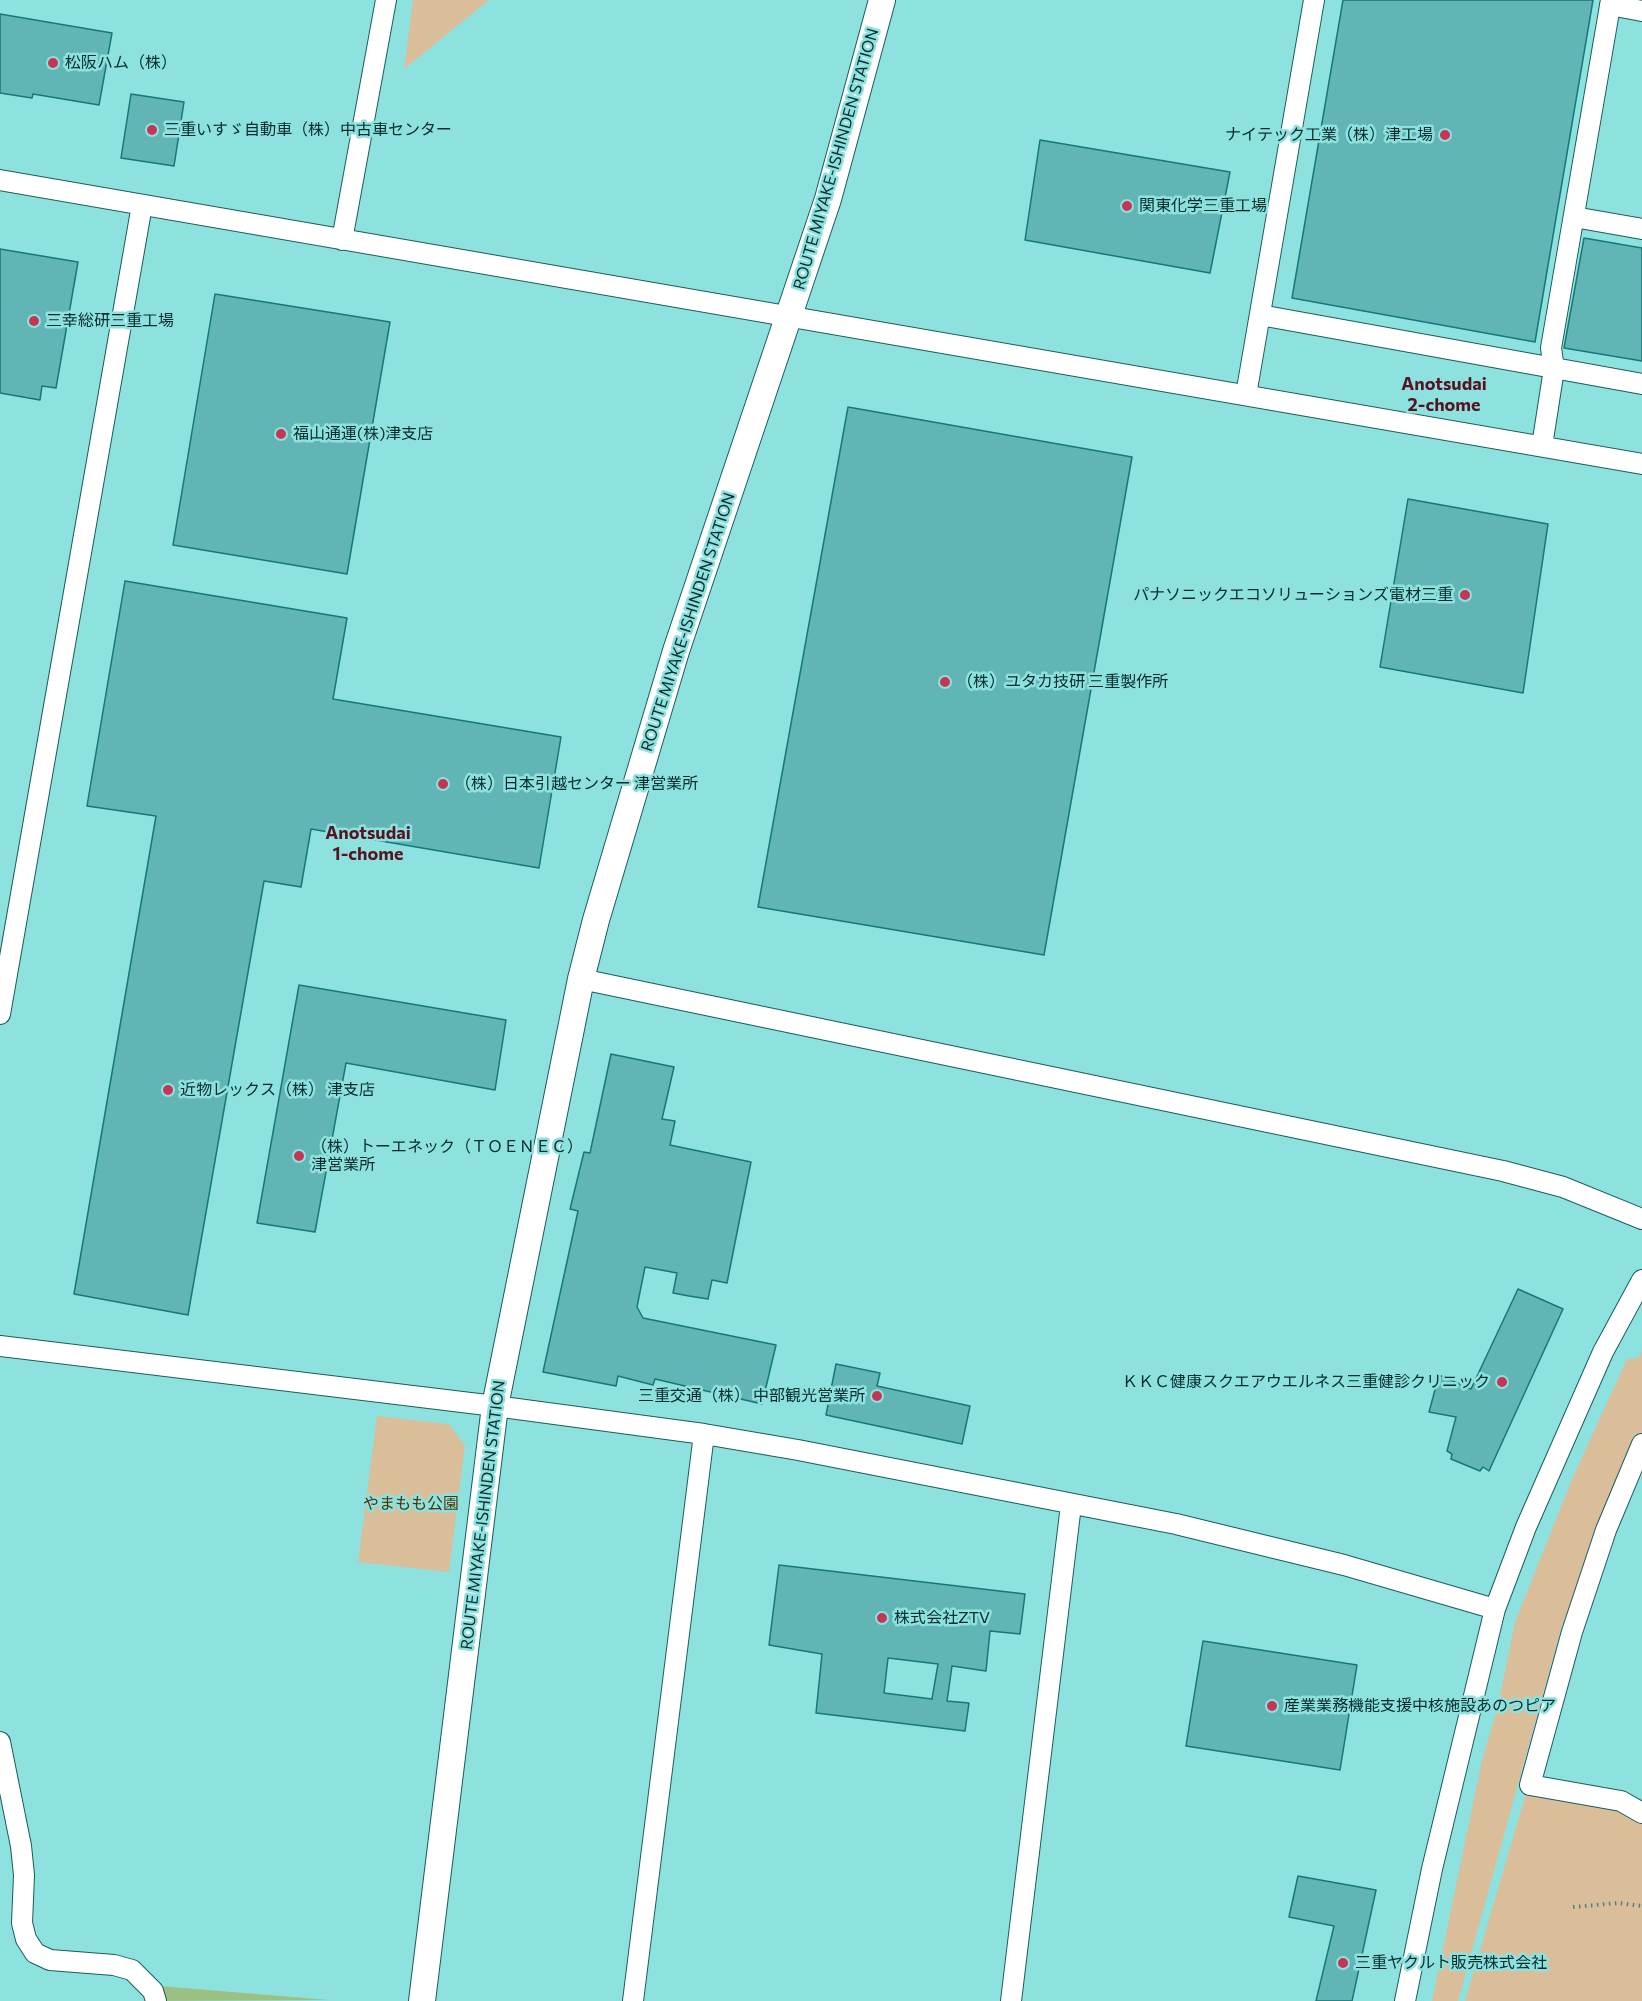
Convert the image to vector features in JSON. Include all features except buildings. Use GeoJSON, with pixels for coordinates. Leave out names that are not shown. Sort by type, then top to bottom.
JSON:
{"type":"FeatureCollection","features":[{"type":"Feature","properties":{"kind":"main road","name":"ROUTE MIYAKE-ISHINDEN STATION"},"geometry":{"type":"LineString","coordinates":[[422,2001],[495,1406],[580,979],[676,651],[790,318],[840,156],[882,0]]}},
{"type":"Feature","properties":{"kind":"street"},"geometry":{"type":"LineString","coordinates":[[342,240],[386,0]]}},
{"type":"Feature","properties":{"kind":"street"},"geometry":{"type":"LineString","coordinates":[[1246,395],[1314,0]]}},
{"type":"Feature","properties":{"kind":"street"},"geometry":{"type":"LineString","coordinates":[[1542,446],[1554,369],[1551,348],[1611,3],[1642,11]]}},
{"type":"Feature","properties":{"kind":"street"},"geometry":{"type":"LineString","coordinates":[[0,180],[1642,464]]}},
{"type":"Feature","properties":{"kind":"street"},"geometry":{"type":"LineString","coordinates":[[0,1014],[142,205]]}},
{"type":"Feature","properties":{"kind":"street"},"geometry":{"type":"LineString","coordinates":[[1574,217],[1642,229]]}},
{"type":"Feature","properties":{"kind":"street"},"geometry":{"type":"LineString","coordinates":[[1260,315],[1642,384]]}},
{"type":"Feature","properties":{"kind":"street"},"geometry":{"type":"LineString","coordinates":[[580,979],[1503,1171],[1563,1187],[1642,1219]]}},
{"type":"Feature","properties":{"kind":"street"},"geometry":{"type":"LineString","coordinates":[[1406,2001],[1432,1869],[1495,1609],[1526,1527],[1603,1352],[1642,1280]]}},
{"type":"Feature","properties":{"kind":"street"},"geometry":{"type":"LineString","coordinates":[[0,1346],[495,1406],[704,1434],[798,1450],[1176,1524],[1344,1565],[1495,1609]]}},
{"type":"Feature","properties":{"kind":"street"},"geometry":{"type":"LineString","coordinates":[[633,2001],[704,1434]]}},
{"type":"Feature","properties":{"kind":"street"},"geometry":{"type":"LineString","coordinates":[[1642,1444],[1606,1530],[1576,1620],[1530,1785],[1621,1802],[1642,1813]]}},
{"type":"Feature","properties":{"kind":"street"},"geometry":{"type":"LineString","coordinates":[[1011,2001],[1071,1505]]}},
{"type":"Feature","properties":{"kind":"street"},"geometry":{"type":"LineString","coordinates":[[0,1742],[21,1846],[24,1875],[22,1923],[26,1939],[35,1953],[50,1960],[114,1965],[132,1970],[153,1991],[156,2001]]}},
{"type":"Feature","properties":{"kind":"path"},"geometry":{"type":"LineString","coordinates":[[1573,1907],[1618,1903],[1642,1906]]}},
{"type":"Feature","properties":{"kind":"green space"},"geometry":{"type":"Polygon","coordinates":[[[413,0],[489,0],[404,69],[413,0]]]}},
{"type":"Feature","properties":{"kind":"green space"},"geometry":{"type":"Polygon","coordinates":[[[1642,1351],[1642,1435],[1563,1622],[1458,2001],[1432,2001],[1482,1760],[1497,1710],[1515,1622],[1572,1479],[1627,1359],[1638,1358],[1642,1351]]]}},
{"type":"Feature","properties":{"kind":"green space","name":"やまもも公園"},"geometry":{"type":"Polygon","coordinates":[[[377,1416],[449,1424],[465,1446],[449,1572],[358,1562],[377,1416]]]}},
{"type":"Feature","properties":{"kind":"green space"},"geometry":{"type":"Polygon","coordinates":[[[1526,1793],[1616,1807],[1642,1823],[1642,2001],[1465,2001],[1526,1793]]]}},
{"type":"Feature","properties":{"kind":"shaded area"},"geometry":{"type":"Polygon","coordinates":[[[147,1985],[329,2000],[148,2001],[147,1985]]]}},
{"type":"Feature","properties":{"kind":"place","name":"松阪ハム（株）"},"geometry":{"type":"Point","coordinates":[53,63]}},
{"type":"Feature","properties":{"kind":"place","name":"三重いすゞ自動車（株）中古車センター"},"geometry":{"type":"Point","coordinates":[152,130]}},
{"type":"Feature","properties":{"kind":"place","name":"ナイテック工業（株）津工場"},"geometry":{"type":"Point","coordinates":[1445,135]}},
{"type":"Feature","properties":{"kind":"place","name":"関東化学三重工場"},"geometry":{"type":"Point","coordinates":[1127,206]}},
{"type":"Feature","properties":{"kind":"place","name":"三幸総研三重工場"},"geometry":{"type":"Point","coordinates":[34,321]}},
{"type":"Feature","properties":{"kind":"place","name":"福山通運(株)津支店"},"geometry":{"type":"Point","coordinates":[281,434]}},
{"type":"Feature","properties":{"kind":"place","name":"パナソニックエコソリューションズ電材三重"},"geometry":{"type":"Point","coordinates":[1465,595]}},
{"type":"Feature","properties":{"kind":"place","name":"（株）ユタカ技研 三重製作所"},"geometry":{"type":"Point","coordinates":[945,682]}},
{"type":"Feature","properties":{"kind":"place","name":"（株）日本引越センター 津営業所"},"geometry":{"type":"Point","coordinates":[443,784]}},
{"type":"Feature","properties":{"kind":"place","name":"近物レックス（株） 津支店"},"geometry":{"type":"Point","coordinates":[168,1090]}},
{"type":"Feature","properties":{"kind":"place","name":"（株）トーエネック（ＴＯＥＮＥＣ） 津営業所"},"geometry":{"type":"Point","coordinates":[299,1156]}},
{"type":"Feature","properties":{"kind":"place","name":"ＫＫＣ健康スクエアウエルネス三重健診クリニック"},"geometry":{"type":"Point","coordinates":[1502,1382]}},
{"type":"Feature","properties":{"kind":"place","name":"三重交通（株） 中部観光営業所"},"geometry":{"type":"Point","coordinates":[877,1396]}},
{"type":"Feature","properties":{"kind":"place","name":"株式会社ZTV"},"geometry":{"type":"Point","coordinates":[882,1618]}},
{"type":"Feature","properties":{"kind":"place","name":"産業業務機能支援中核施設あのつピア"},"geometry":{"type":"Point","coordinates":[1272,1706]}},
{"type":"Feature","properties":{"kind":"place","name":"三重ヤクルト販売株式会社"},"geometry":{"type":"Point","coordinates":[1343,1963]}},
{"type":"Feature","properties":{"kind":"district","name":"Anotsudai 2-chome"},"geometry":{"type":"Point","coordinates":[1444,394]}},
{"type":"Feature","properties":{"kind":"district","name":"Anotsudai 1-chome"},"geometry":{"type":"Point","coordinates":[368,843]}}]}
